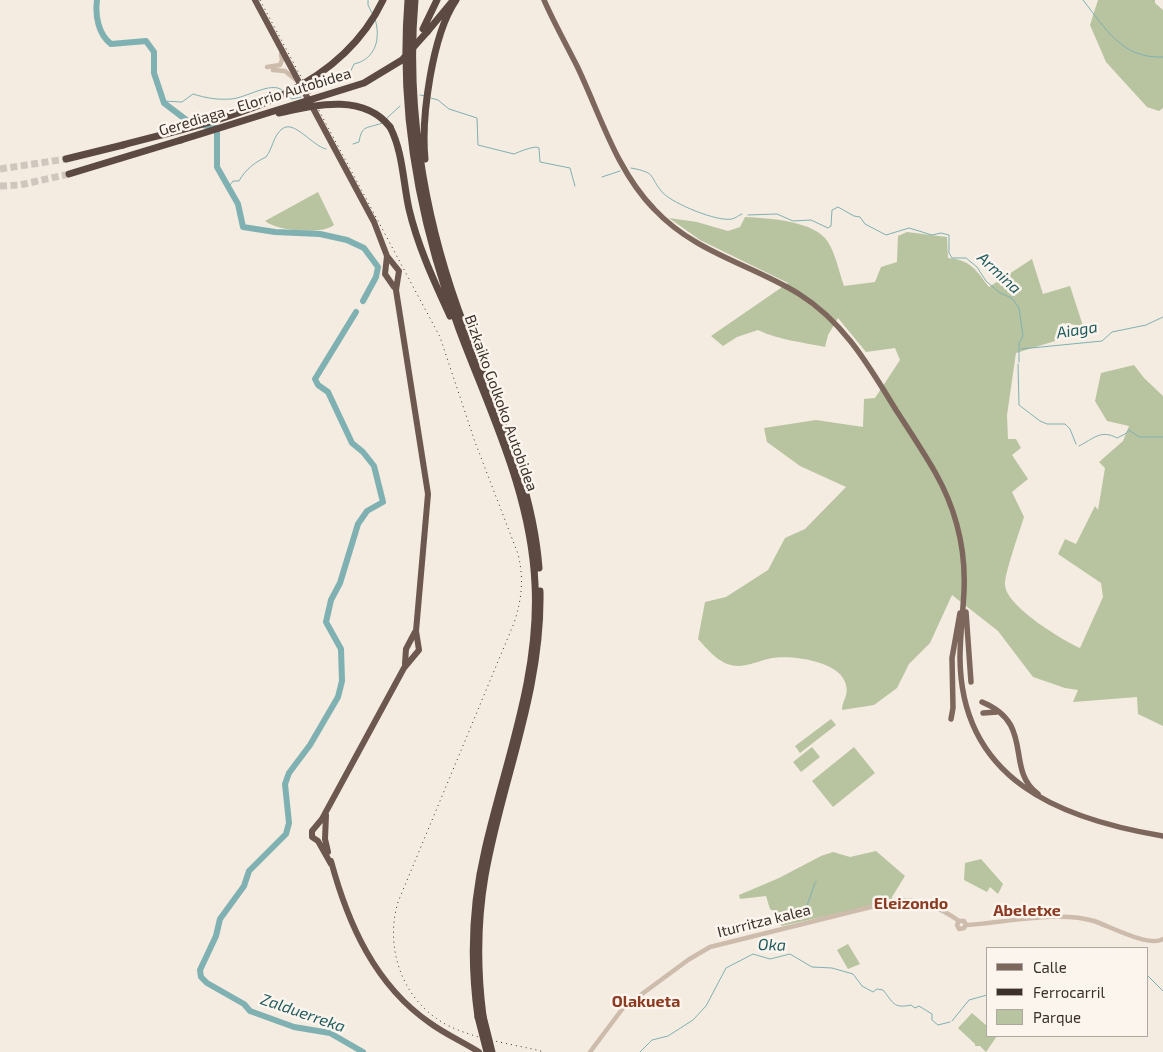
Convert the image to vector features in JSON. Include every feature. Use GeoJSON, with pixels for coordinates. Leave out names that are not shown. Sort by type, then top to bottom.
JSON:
{"type":"FeatureCollection","features":[{"type":"Feature","properties":{"kind":"highway"},"geometry":{"type":"LineString","coordinates":[[255,0],[374,222],[391,266],[399,271],[396,290],[428,494],[416,631],[418,653],[410,656],[316,827],[312,835],[321,840]]}},
{"type":"Feature","properties":{"kind":"highway","name":"Gerediaga - Elorrio Autobidea"},"geometry":{"type":"LineString","coordinates":[[66,159],[124,145],[250,108],[294,90],[326,70],[349,50],[367,27],[383,0]]}},
{"type":"Feature","properties":{"kind":"highway","name":"Bizkaiko Golkoko Autobidea"},"geometry":{"type":"LineString","coordinates":[[406,0],[407,84],[413,156],[426,225],[449,300],[494,416],[520,494],[530,537],[535,585],[536,616],[528,677],[514,743],[484,851],[476,899],[473,968],[486,1052]]}},
{"type":"Feature","properties":{"kind":"highway","name":"Bizkaiko Golkoko Autobidea"},"geometry":{"type":"LineString","coordinates":[[414,0],[412,54],[414,94],[420,152],[427,192],[449,282],[509,439],[525,491],[535,534],[539,576],[540,614],[534,677],[490,852],[482,899],[478,968],[481,1016],[492,1052]]}},
{"type":"Feature","properties":{"kind":"highway"},"geometry":{"type":"LineString","coordinates":[[426,30],[437,0]]}},
{"type":"Feature","properties":{"kind":"highway"},"geometry":{"type":"LineString","coordinates":[[427,192],[424,145],[427,102],[443,30],[455,0]]}},
{"type":"Feature","properties":{"kind":"highway"},"geometry":{"type":"LineString","coordinates":[[426,30],[455,0]]}},
{"type":"Feature","properties":{"kind":"highway","name":"Gerediaga - Elorrio Autobidea"},"geometry":{"type":"LineString","coordinates":[[70,174],[352,87],[402,60],[426,30]]}},
{"type":"Feature","properties":{"kind":"highway"},"geometry":{"type":"LineString","coordinates":[[249,118],[313,106],[348,105],[372,112],[390,127],[396,143],[409,208],[424,257],[472,363]]}},
{"type":"Feature","properties":{"kind":"highway"},"geometry":{"type":"LineString","coordinates":[[391,266],[384,272],[396,290]]}},
{"type":"Feature","properties":{"kind":"highway"},"geometry":{"type":"LineString","coordinates":[[388,278],[397,277]]}},
{"type":"Feature","properties":{"kind":"highway"},"geometry":{"type":"LineString","coordinates":[[410,656],[406,649],[416,631]]}},
{"type":"Feature","properties":{"kind":"highway"},"geometry":{"type":"LineString","coordinates":[[408,645],[417,646]]}},
{"type":"Feature","properties":{"kind":"highway"},"geometry":{"type":"LineString","coordinates":[[327,809],[321,840],[368,958],[390,988],[431,1024],[479,1052]]}},
{"type":"Feature","properties":{"kind":"highway"},"geometry":{"type":"LineString","coordinates":[[316,827],[324,829]]}},
{"type":"Feature","properties":{"kind":"main road"},"geometry":{"type":"LineString","coordinates":[[544,0],[619,159],[646,201],[672,227],[692,241],[786,287],[809,301],[841,329],[864,358],[934,470],[949,501],[963,552],[971,682]]}},
{"type":"Feature","properties":{"kind":"main road"},"geometry":{"type":"LineString","coordinates":[[964,591],[960,674],[968,714],[978,737],[991,757],[1011,778],[1036,797],[1054,806],[1100,823],[1163,836]]}},
{"type":"Feature","properties":{"kind":"main road"},"geometry":{"type":"LineString","coordinates":[[951,719],[953,708],[952,658],[958,620],[963,604]]}},
{"type":"Feature","properties":{"kind":"main road"},"geometry":{"type":"LineString","coordinates":[[982,702],[1006,718],[1015,731],[1026,782],[1034,792],[1054,806]]}},
{"type":"Feature","properties":{"kind":"main road"},"geometry":{"type":"LineString","coordinates":[[983,713],[997,712]]}},
{"type":"Feature","properties":{"kind":"street"},"geometry":{"type":"LineString","coordinates":[[271,29],[282,60],[277,67],[267,67],[285,71],[298,82]]}},
{"type":"Feature","properties":{"kind":"street","name":"Iturritza kalea"},"geometry":{"type":"LineString","coordinates":[[590,1052],[623,1008],[688,960],[710,947],[893,902],[920,902],[959,921],[957,925],[959,929],[964,928],[966,925],[1075,917],[1094,921],[1151,942],[1163,939]]}},
{"type":"Feature","properties":{"kind":"green space"},"geometry":{"type":"Polygon","coordinates":[[[1098,0],[1155,0],[1155,3],[1163,10],[1163,108],[1159,111],[1147,107],[1106,62],[1090,25],[1098,0]]]}},
{"type":"Feature","properties":{"kind":"green space"},"geometry":{"type":"Polygon","coordinates":[[[318,192],[334,225],[310,231],[279,227],[265,221],[318,192]]]}},
{"type":"Feature","properties":{"kind":"green space"},"geometry":{"type":"Polygon","coordinates":[[[745,217],[791,222],[813,229],[822,235],[833,252],[844,286],[875,282],[881,267],[897,262],[898,236],[907,232],[947,237],[948,258],[968,264],[989,287],[1032,259],[1043,294],[1070,286],[1083,326],[1062,323],[1055,341],[1016,353],[1007,415],[1008,439],[1016,439],[1021,448],[1012,455],[1028,479],[1012,492],[1024,517],[1005,585],[1015,603],[1024,612],[1061,638],[1080,648],[1103,597],[1101,583],[1058,554],[1065,539],[1076,544],[1095,506],[1098,510],[1105,468],[1099,462],[1123,441],[1129,426],[1107,421],[1095,401],[1101,373],[1134,365],[1144,378],[1163,396],[1163,726],[1138,714],[1137,697],[1073,702],[1078,690],[1065,688],[1033,677],[998,631],[952,595],[930,643],[909,664],[897,688],[874,705],[842,710],[847,692],[846,685],[842,677],[835,670],[826,665],[815,661],[781,657],[742,666],[732,665],[721,661],[698,639],[705,602],[726,597],[768,570],[785,538],[805,529],[846,487],[800,466],[767,442],[764,428],[816,420],[863,427],[864,399],[875,398],[900,360],[895,348],[866,352],[838,318],[828,335],[825,347],[782,338],[758,330],[737,337],[723,346],[711,336],[788,283],[700,240],[669,218],[697,222],[728,231],[740,227],[745,217]]]}},
{"type":"Feature","properties":{"kind":"green space"},"geometry":{"type":"Polygon","coordinates":[[[831,719],[836,725],[800,753],[795,746],[831,719]]]}},
{"type":"Feature","properties":{"kind":"green space"},"geometry":{"type":"Polygon","coordinates":[[[812,747],[820,757],[801,772],[793,762],[812,747]]]}},
{"type":"Feature","properties":{"kind":"green space"},"geometry":{"type":"Polygon","coordinates":[[[854,747],[875,773],[833,807],[812,781],[854,747]]]}},
{"type":"Feature","properties":{"kind":"green space"},"geometry":{"type":"Polygon","coordinates":[[[876,851],[905,876],[892,897],[893,900],[782,926],[779,923],[777,913],[770,909],[766,896],[740,899],[739,895],[779,878],[821,856],[833,852],[850,857],[876,851]]]}},
{"type":"Feature","properties":{"kind":"green space"},"geometry":{"type":"Polygon","coordinates":[[[981,859],[1003,884],[998,894],[990,887],[987,892],[964,880],[965,863],[981,859]]]}},
{"type":"Feature","properties":{"kind":"green space"},"geometry":{"type":"Polygon","coordinates":[[[848,944],[860,964],[848,969],[837,950],[848,944]]]}},
{"type":"Feature","properties":{"kind":"green space"},"geometry":{"type":"Polygon","coordinates":[[[972,1013],[986,1025],[986,1037],[996,1037],[986,1052],[980,1046],[975,1046],[958,1028],[972,1013]]]}},
{"type":"Feature","properties":{"kind":"waterway","name":"Zalduerreka"},"geometry":{"type":"LineString","coordinates":[[97,0],[98,24],[103,35],[111,44],[146,41],[154,52],[154,73],[164,103],[189,122],[217,128],[217,167],[238,204],[243,227],[275,232],[320,234],[347,240],[364,248],[378,267],[376,277],[363,301]]}},
{"type":"Feature","properties":{"kind":"waterway"},"geometry":{"type":"LineString","coordinates":[[368,0],[372,13]]}},
{"type":"Feature","properties":{"kind":"waterway"},"geometry":{"type":"LineString","coordinates":[[1083,0],[1116,40],[1136,53],[1163,57]]}},
{"type":"Feature","properties":{"kind":"waterway"},"geometry":{"type":"LineString","coordinates":[[343,79],[348,77],[354,64],[367,58],[372,53],[377,40],[375,19]]}},
{"type":"Feature","properties":{"kind":"waterway"},"geometry":{"type":"LineString","coordinates":[[163,101],[182,102],[193,94],[202,97],[231,99],[272,87],[282,90]]}},
{"type":"Feature","properties":{"kind":"waterway"},"geometry":{"type":"LineString","coordinates":[[286,95],[292,99],[301,97]]}},
{"type":"Feature","properties":{"kind":"waterway","name":"Armina"},"geometry":{"type":"LineString","coordinates":[[420,95],[425,96]]}},
{"type":"Feature","properties":{"kind":"waterway","name":"Armina"},"geometry":{"type":"LineString","coordinates":[[431,98],[438,100],[449,109],[477,118],[478,145],[514,154],[530,148],[539,148],[540,162],[570,168],[575,186]]}},
{"type":"Feature","properties":{"kind":"waterway","name":"Armina"},"geometry":{"type":"LineString","coordinates":[[386,119],[400,106]]}},
{"type":"Feature","properties":{"kind":"waterway","name":"Armina"},"geometry":{"type":"LineString","coordinates":[[353,144],[359,142],[360,136],[366,128],[382,123]]}},
{"type":"Feature","properties":{"kind":"waterway","name":"Armina"},"geometry":{"type":"LineString","coordinates":[[228,188],[233,181],[239,181],[244,173],[266,157],[277,135],[282,129],[287,127],[298,130],[326,149]]}},
{"type":"Feature","properties":{"kind":"waterway","name":"Armina"},"geometry":{"type":"LineString","coordinates":[[631,168],[649,174],[663,193],[676,202],[696,211],[725,219],[732,219],[742,214]]}},
{"type":"Feature","properties":{"kind":"waterway","name":"Armina"},"geometry":{"type":"LineString","coordinates":[[602,177],[620,171]]}},
{"type":"Feature","properties":{"kind":"waterway","name":"Armina"},"geometry":{"type":"LineString","coordinates":[[748,215],[777,214],[793,221],[811,220],[828,228],[831,226],[832,210],[838,207],[854,216],[860,217],[865,224],[886,235],[909,228],[932,235],[941,233],[949,235],[949,253],[952,258],[966,258],[977,267],[986,281],[1000,293],[1012,298],[1019,308],[1023,336],[1019,343],[1019,362]]}},
{"type":"Feature","properties":{"kind":"waterway"},"geometry":{"type":"LineString","coordinates":[[356,312],[315,379],[318,385],[328,392],[352,443],[363,452],[374,466],[383,502],[367,511],[358,524],[340,583],[331,600],[326,622],[341,649],[342,681],[338,697],[310,745],[289,773],[285,784],[289,823],[286,834],[249,871],[244,886],[220,919],[216,936],[200,970],[201,977],[207,983],[244,1004],[250,1011],[294,1027],[330,1033],[363,1052]]}},
{"type":"Feature","properties":{"kind":"waterway","name":"Aiaga"},"geometry":{"type":"LineString","coordinates":[[1021,349],[1102,341],[1112,332],[1146,325],[1163,317]]}},
{"type":"Feature","properties":{"kind":"waterway","name":"Armina"},"geometry":{"type":"LineString","coordinates":[[1018,364],[1019,405],[1047,424],[1065,424],[1070,429],[1076,444]]}},
{"type":"Feature","properties":{"kind":"waterway","name":"Armina"},"geometry":{"type":"LineString","coordinates":[[1079,446],[1097,436],[1106,434],[1117,438],[1129,430],[1139,437],[1163,437]]}},
{"type":"Feature","properties":{"kind":"waterway"},"geometry":{"type":"LineString","coordinates":[[805,911],[815,883]]}},
{"type":"Feature","properties":{"kind":"waterway","name":"Oka"},"geometry":{"type":"LineString","coordinates":[[640,1052],[652,1040],[668,1036],[693,1020],[706,1006],[726,968],[753,954],[770,959],[790,954],[812,967],[832,968],[853,974],[862,986],[873,992],[877,989],[883,990],[894,1004],[900,1006],[911,1005],[915,1008],[919,1006],[932,1014],[932,1020],[938,1025],[950,1022]]}},
{"type":"Feature","properties":{"kind":"waterway","name":"Oka"},"geometry":{"type":"LineString","coordinates":[[1148,976],[1163,991]]}},
{"type":"Feature","properties":{"kind":"waterway","name":"Oka"},"geometry":{"type":"LineString","coordinates":[[952,1021],[969,1000],[986,995]]}},
{"type":"Feature","properties":{"kind":"tunnel"},"geometry":{"type":"LineString","coordinates":[[0,169],[66,159]]}},
{"type":"Feature","properties":{"kind":"tunnel"},"geometry":{"type":"LineString","coordinates":[[0,186],[20,185],[69,174]]}},
{"type":"Feature","properties":{"kind":"railway"},"geometry":{"type":"LineString","coordinates":[[260,0],[440,337],[475,442],[520,563],[521,588],[514,623],[398,902],[394,920],[396,956],[401,973],[409,989],[420,1004],[433,1016],[449,1026],[472,1035],[545,1052]]}},
{"type":"Feature","properties":{"kind":"district","name":"Eleizondo"},"geometry":{"type":"Point","coordinates":[911,904]}},
{"type":"Feature","properties":{"kind":"district","name":"Abeletxe"},"geometry":{"type":"Point","coordinates":[1027,911]}},
{"type":"Feature","properties":{"kind":"district","name":"Olakueta"},"geometry":{"type":"Point","coordinates":[646,1002]}}]}
